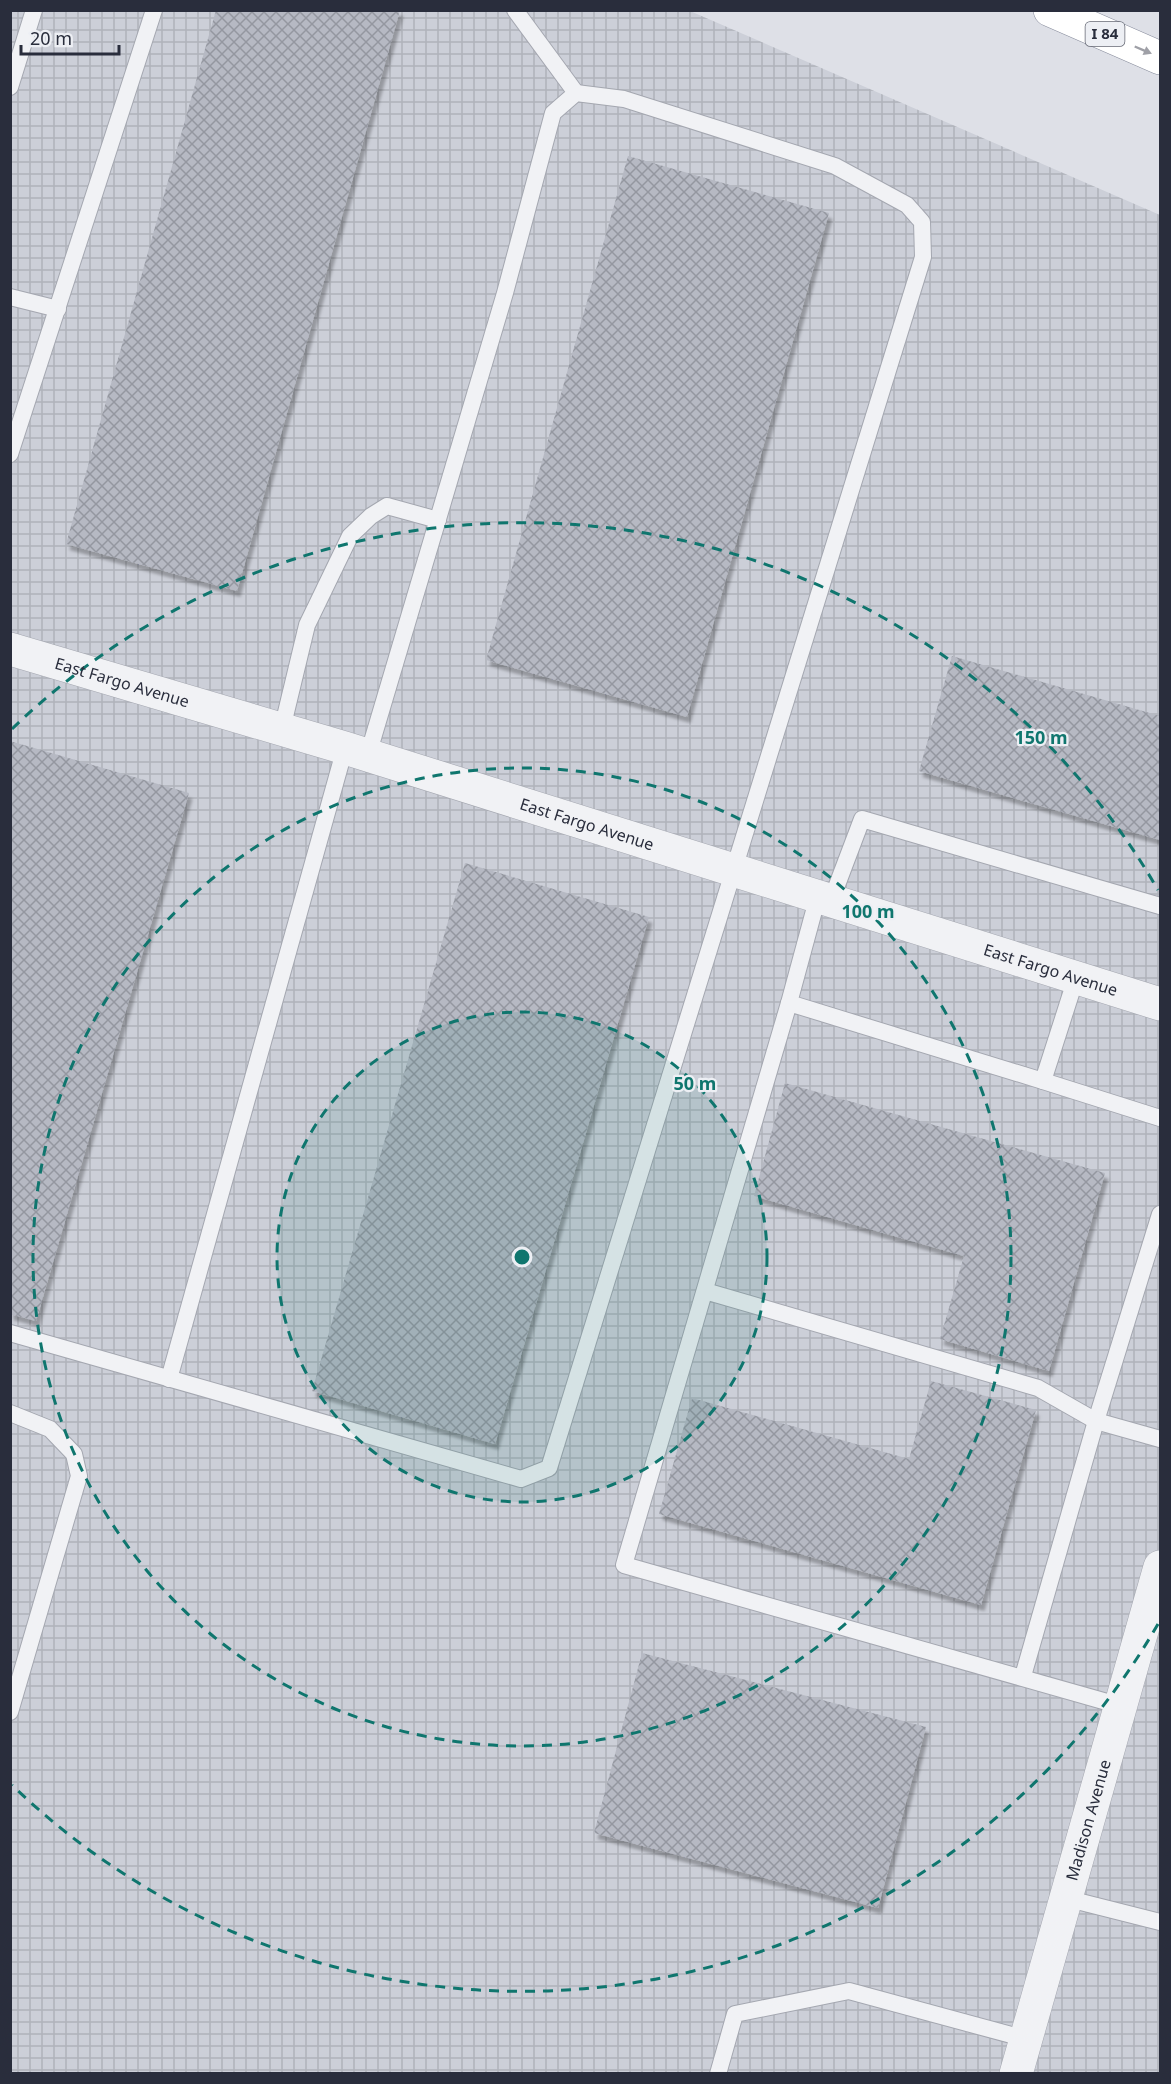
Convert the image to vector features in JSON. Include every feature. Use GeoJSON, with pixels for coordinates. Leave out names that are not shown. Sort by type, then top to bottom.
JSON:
{"type":"FeatureCollection","features":[{"type":"Feature","properties":{"kind":"highway","name":"I 84"},"geometry":{"type":"LineString","coordinates":[[1050,10],[1161,58]]}},
{"type":"Feature","properties":{"kind":"street","name":"East Fargo Avenue"},"geometry":{"type":"LineString","coordinates":[[10,649],[357,751],[1161,1004]]}},
{"type":"Feature","properties":{"kind":"street","name":"Madison Avenue"},"geometry":{"type":"LineString","coordinates":[[1016,2073],[1161,1567]]}},
{"type":"Feature","properties":{"kind":"lane"},"geometry":{"type":"LineString","coordinates":[[10,87],[34,10]]}},
{"type":"Feature","properties":{"kind":"lane"},"geometry":{"type":"LineString","coordinates":[[10,454],[154,10]]}},
{"type":"Feature","properties":{"kind":"lane"},"geometry":{"type":"LineString","coordinates":[[10,1333],[520,1479],[549,1468],[732,869],[923,257],[922,222],[907,205],[835,166],[624,99],[576,93],[515,10]]}},
{"type":"Feature","properties":{"kind":"lane"},"geometry":{"type":"LineString","coordinates":[[169,1378],[357,751],[438,520],[505,293],[553,113],[576,93]]}},
{"type":"Feature","properties":{"kind":"lane"},"geometry":{"type":"LineString","coordinates":[[10,297],[58,309]]}},
{"type":"Feature","properties":{"kind":"lane"},"geometry":{"type":"LineString","coordinates":[[282,729],[307,625],[350,536],[371,516],[387,506],[438,520]]}},
{"type":"Feature","properties":{"kind":"lane"},"geometry":{"type":"LineString","coordinates":[[1121,1706],[624,1566],[789,1003],[824,898],[862,819],[1161,906]]}},
{"type":"Feature","properties":{"kind":"lane"},"geometry":{"type":"LineString","coordinates":[[1043,1081],[1076,978]]}},
{"type":"Feature","properties":{"kind":"lane"},"geometry":{"type":"LineString","coordinates":[[789,1003],[1161,1118]]}},
{"type":"Feature","properties":{"kind":"lane"},"geometry":{"type":"LineString","coordinates":[[1023,1677],[1096,1421],[1156,1244],[1161,1214]]}},
{"type":"Feature","properties":{"kind":"lane"},"geometry":{"type":"LineString","coordinates":[[705,1291],[1038,1388],[1096,1421],[1161,1439]]}},
{"type":"Feature","properties":{"kind":"lane"},"geometry":{"type":"LineString","coordinates":[[10,1413],[50,1428],[74,1454],[79,1476],[10,1712]]}},
{"type":"Feature","properties":{"kind":"lane"},"geometry":{"type":"LineString","coordinates":[[1065,1898],[1161,1922]]}},
{"type":"Feature","properties":{"kind":"lane"},"geometry":{"type":"LineString","coordinates":[[718,2073],[735,2014],[849,1991],[1026,2039]]}},
{"type":"Feature","properties":{"kind":"shaded area"},"geometry":{"type":"Polygon","coordinates":[[[11,11],[690,11],[1160,215],[1160,2073],[11,2074],[11,11]]]}},
{"type":"Feature","properties":{"kind":"building"},"geometry":{"type":"Polygon","coordinates":[[[216,10],[400,10],[237,591],[66,544],[216,10]]]}},
{"type":"Feature","properties":{"kind":"building"},"geometry":{"type":"Polygon","coordinates":[[[628,156],[829,213],[687,717],[486,660],[628,156]]]}},
{"type":"Feature","properties":{"kind":"building"},"geometry":{"type":"Polygon","coordinates":[[[952,656],[1160,716],[1160,840],[919,771],[952,656]]]}},
{"type":"Feature","properties":{"kind":"building"},"geometry":{"type":"Polygon","coordinates":[[[10,741],[189,793],[36,1321],[10,1314],[10,741]]]}},
{"type":"Feature","properties":{"kind":"building"},"geometry":{"type":"Polygon","coordinates":[[[465,863],[649,917],[495,1444],[312,1391],[465,863]]]}},
{"type":"Feature","properties":{"kind":"building"},"geometry":{"type":"Polygon","coordinates":[[[785,1083],[1105,1173],[1049,1371],[940,1339],[964,1256],[754,1196],[785,1083]]]}},
{"type":"Feature","properties":{"kind":"building"},"geometry":{"type":"Polygon","coordinates":[[[931,1381],[1036,1410],[981,1605],[659,1514],[692,1398],[909,1459],[931,1381]]]}},
{"type":"Feature","properties":{"kind":"building"},"geometry":{"type":"Polygon","coordinates":[[[642,1653],[926,1727],[878,1908],[594,1833],[642,1653]]]}}]}
